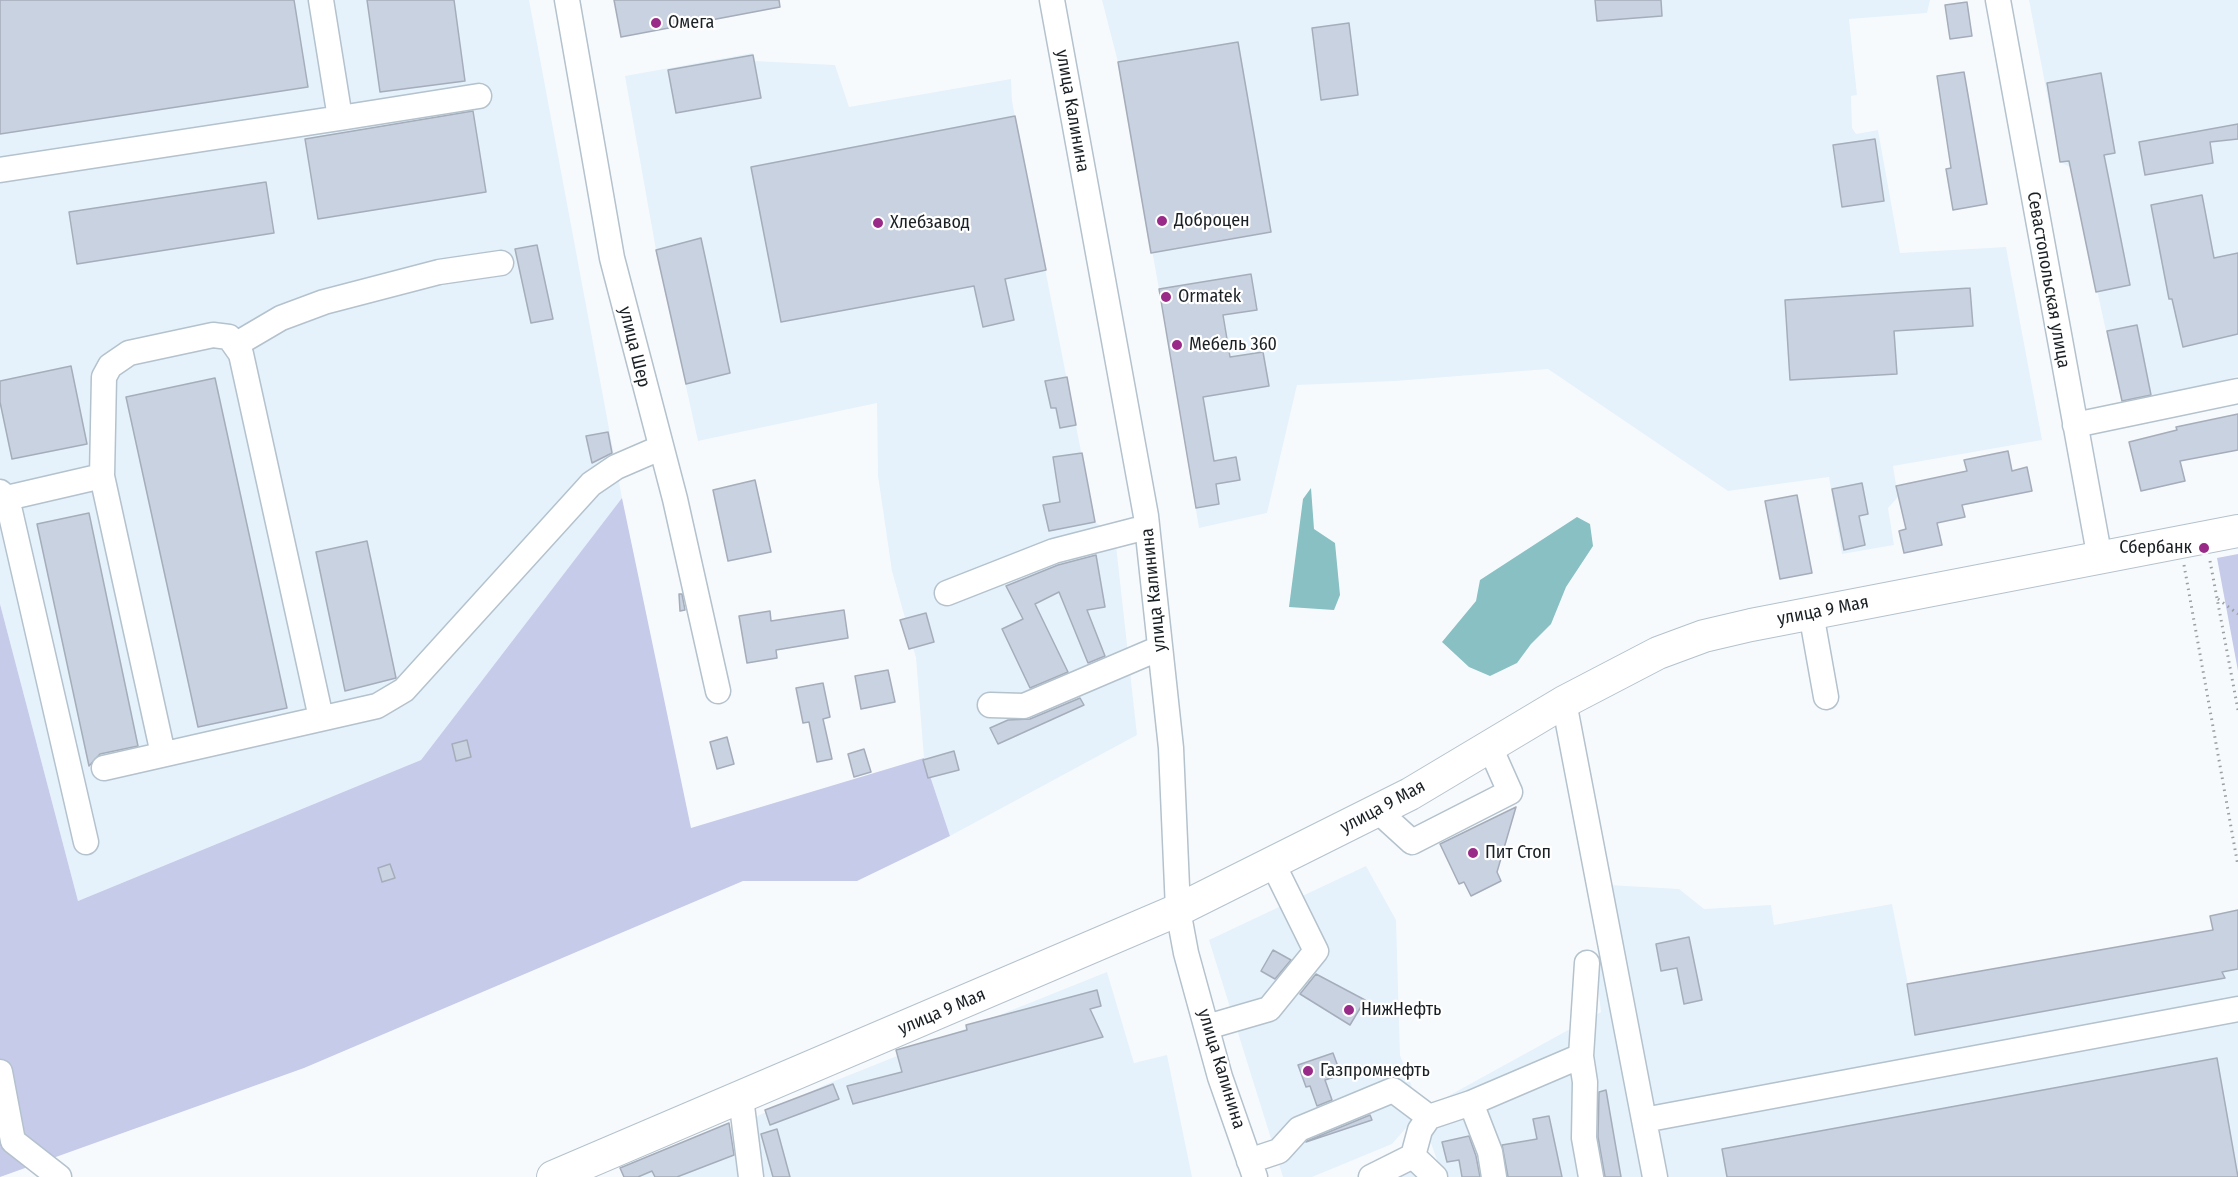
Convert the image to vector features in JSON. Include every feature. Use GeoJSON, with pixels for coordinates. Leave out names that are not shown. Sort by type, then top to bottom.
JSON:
{"type":"FeatureCollection","features":[{"type":"Feature","properties":{"kind":"main road","name":"улица 9 Мая"},"geometry":{"type":"LineString","coordinates":[[553,1177],[1178,910],[1378,811],[1564,702],[1658,653],[1704,636],[1811,613],[2084,567],[2238,531]]}},
{"type":"Feature","properties":{"kind":"street"},"geometry":{"type":"LineString","coordinates":[[321,0],[340,118]]}},
{"type":"Feature","properties":{"kind":"street","name":"улица Шер"},"geometry":{"type":"LineString","coordinates":[[567,0],[612,258],[675,499],[718,691]]}},
{"type":"Feature","properties":{"kind":"street","name":"улица Калинина"},"geometry":{"type":"LineString","coordinates":[[1052,0],[1147,527],[1171,748],[1178,910],[1186,953],[1220,1077],[1252,1169]]}},
{"type":"Feature","properties":{"kind":"street","name":"Севастопольская улица"},"geometry":{"type":"LineString","coordinates":[[1998,0],[2075,425],[2084,567]]}},
{"type":"Feature","properties":{"kind":"street"},"geometry":{"type":"LineString","coordinates":[[0,170],[479,96]]}},
{"type":"Feature","properties":{"kind":"street"},"geometry":{"type":"LineString","coordinates":[[235,345],[281,318],[324,302],[439,272],[501,263]]}},
{"type":"Feature","properties":{"kind":"street"},"geometry":{"type":"LineString","coordinates":[[163,754],[102,476],[104,377],[110,366],[129,353],[213,335],[229,337],[241,354],[321,718]]}},
{"type":"Feature","properties":{"kind":"street"},"geometry":{"type":"LineString","coordinates":[[2075,425],[2238,391]]}},
{"type":"Feature","properties":{"kind":"street"},"geometry":{"type":"LineString","coordinates":[[104,768],[377,706],[404,690],[591,484],[616,467],[660,448]]}},
{"type":"Feature","properties":{"kind":"street"},"geometry":{"type":"LineString","coordinates":[[86,842],[3,495],[102,476]]}},
{"type":"Feature","properties":{"kind":"street"},"geometry":{"type":"LineString","coordinates":[[947,593],[1054,551],[1147,527]]}},
{"type":"Feature","properties":{"kind":"street"},"geometry":{"type":"LineString","coordinates":[[1811,613],[1826,697]]}},
{"type":"Feature","properties":{"kind":"street"},"geometry":{"type":"LineString","coordinates":[[990,705],[1024,706],[1160,648]]}},
{"type":"Feature","properties":{"kind":"street"},"geometry":{"type":"LineString","coordinates":[[1564,702],[1655,1177]]}},
{"type":"Feature","properties":{"kind":"street"},"geometry":{"type":"LineString","coordinates":[[1378,811],[1412,842],[1510,792],[1490,747]]}},
{"type":"Feature","properties":{"kind":"street"},"geometry":{"type":"LineString","coordinates":[[1207,1027],[1269,1009],[1316,951],[1273,864]]}},
{"type":"Feature","properties":{"kind":"street"},"geometry":{"type":"LineString","coordinates":[[1587,963],[1581,1056],[1585,1082],[1584,1138],[1591,1177]]}},
{"type":"Feature","properties":{"kind":"street"},"geometry":{"type":"LineString","coordinates":[[1644,1120],[2238,1009]]}},
{"type":"Feature","properties":{"kind":"street"},"geometry":{"type":"LineString","coordinates":[[1377,1176],[1413,1156],[1420,1130],[1428,1117],[1471,1103],[1581,1056]]}},
{"type":"Feature","properties":{"kind":"street"},"geometry":{"type":"LineString","coordinates":[[0,1072],[13,1141],[59,1177]]}},
{"type":"Feature","properties":{"kind":"street"},"geometry":{"type":"LineString","coordinates":[[1252,1169],[1279,1151],[1299,1129],[1394,1089],[1428,1117]]}},
{"type":"Feature","properties":{"kind":"street"},"geometry":{"type":"LineString","coordinates":[[741,1098],[752,1177]]}},
{"type":"Feature","properties":{"kind":"street"},"geometry":{"type":"LineString","coordinates":[[1471,1103],[1490,1152],[1494,1177]]}},
{"type":"Feature","properties":{"kind":"street"},"geometry":{"type":"LineString","coordinates":[[1413,1156],[1435,1177]]}},
{"type":"Feature","properties":{"kind":"path"},"geometry":{"type":"LineString","coordinates":[[2180,543],[2238,866]]}},
{"type":"Feature","properties":{"kind":"path"},"geometry":{"type":"LineString","coordinates":[[2209,556],[2238,709]]}},
{"type":"Feature","properties":{"kind":"path"},"geometry":{"type":"LineString","coordinates":[[2217,598],[2238,614]]}},
{"type":"Feature","properties":{"kind":"shaded area"},"geometry":{"type":"Polygon","coordinates":[[[0,0],[529,0],[622,498],[421,760],[78,901],[0,604],[0,0]]]}},
{"type":"Feature","properties":{"kind":"shaded area"},"geometry":{"type":"Polygon","coordinates":[[[1102,0],[1930,0],[1927,13],[1849,19],[1857,95],[1851,96],[1852,128],[1856,134],[1878,130],[1900,253],[2006,247],[2042,440],[1893,466],[1898,497],[1888,508],[1894,545],[1842,554],[1829,477],[1728,491],[1548,369],[1395,381],[1297,385],[1267,513],[1199,528],[1118,62],[1102,0]]]}},
{"type":"Feature","properties":{"kind":"shaded area"},"geometry":{"type":"Polygon","coordinates":[[[2029,0],[2238,0],[2238,376],[2178,396],[2122,404],[2070,167],[2060,162],[2029,0]]]}},
{"type":"Feature","properties":{"kind":"shaded area"},"geometry":{"type":"Polygon","coordinates":[[[753,53],[754,61],[835,65],[849,107],[1011,79],[1012,101],[1095,522],[1115,536],[1137,735],[950,836],[924,758],[916,658],[892,571],[878,476],[877,403],[698,441],[656,250],[625,76],[753,53]]]}},
{"type":"Feature","properties":{"kind":"shaded area"},"geometry":{"type":"Polygon","coordinates":[[[1311,488],[1314,529],[1335,543],[1340,595],[1334,610],[1289,607],[1303,499],[1311,488]]]}},
{"type":"Feature","properties":{"kind":"shaded area"},"geometry":{"type":"Polygon","coordinates":[[[622,498],[691,828],[924,758],[950,836],[857,881],[743,881],[304,1068],[0,1177],[0,604],[78,901],[421,760],[622,498]]]}},
{"type":"Feature","properties":{"kind":"shaded area"},"geometry":{"type":"Polygon","coordinates":[[[1577,517],[1590,524],[1593,546],[1566,587],[1551,624],[1531,644],[1517,663],[1490,676],[1469,667],[1442,642],[1476,601],[1480,580],[1577,517]]]}},
{"type":"Feature","properties":{"kind":"shaded area"},"geometry":{"type":"Polygon","coordinates":[[[2238,554],[2238,671],[2217,558],[2238,554]]]}},
{"type":"Feature","properties":{"kind":"shaded area"},"geometry":{"type":"Polygon","coordinates":[[[1366,866],[1396,920],[1400,1055],[1421,1111],[1601,1012],[1596,970],[1606,958],[1609,885],[1679,889],[1704,909],[1771,905],[1774,925],[1892,904],[1908,984],[2213,930],[2210,916],[2238,910],[2238,1177],[1395,1177],[1437,1160],[1420,1112],[1392,1144],[1312,1177],[1283,1177],[1209,940],[1366,866]]]}},
{"type":"Feature","properties":{"kind":"shaded area"},"geometry":{"type":"Polygon","coordinates":[[[1107,972],[1134,1063],[1167,1055],[1192,1177],[625,1177],[827,1084],[1107,972]]]}},
{"type":"Feature","properties":{"kind":"building"},"geometry":{"type":"Polygon","coordinates":[[[0,0],[294,0],[308,87],[0,134],[0,0]]]}},
{"type":"Feature","properties":{"kind":"building"},"geometry":{"type":"Polygon","coordinates":[[[367,0],[454,0],[465,81],[380,92],[367,0]]]}},
{"type":"Feature","properties":{"kind":"building","name":"Омега"},"geometry":{"type":"Polygon","coordinates":[[[614,0],[779,0],[780,7],[621,37],[614,0]]]}},
{"type":"Feature","properties":{"kind":"building"},"geometry":{"type":"Polygon","coordinates":[[[1595,0],[1661,0],[1662,16],[1597,21],[1595,0]]]}},
{"type":"Feature","properties":{"kind":"building"},"geometry":{"type":"Polygon","coordinates":[[[1967,2],[1972,36],[1950,39],[1945,5],[1967,2]]]}},
{"type":"Feature","properties":{"kind":"building"},"geometry":{"type":"Polygon","coordinates":[[[1349,23],[1358,95],[1321,100],[1312,28],[1349,23]]]}},
{"type":"Feature","properties":{"kind":"building"},"geometry":{"type":"Polygon","coordinates":[[[1238,42],[1271,232],[1151,253],[1118,62],[1238,42]]]}},
{"type":"Feature","properties":{"kind":"building"},"geometry":{"type":"Polygon","coordinates":[[[753,55],[761,98],[676,113],[668,70],[753,55]]]}},
{"type":"Feature","properties":{"kind":"building"},"geometry":{"type":"Polygon","coordinates":[[[1964,72],[1987,204],[1953,210],[1946,169],[1951,168],[1937,76],[1964,72]]]}},
{"type":"Feature","properties":{"kind":"building"},"geometry":{"type":"Polygon","coordinates":[[[2101,73],[2115,153],[2104,155],[2130,285],[2096,292],[2069,161],[2060,162],[2047,83],[2101,73]]]}},
{"type":"Feature","properties":{"kind":"building"},"geometry":{"type":"Polygon","coordinates":[[[473,111],[486,192],[318,219],[305,139],[473,111]]]}},
{"type":"Feature","properties":{"kind":"building","name":"Хлебзавод"},"geometry":{"type":"Polygon","coordinates":[[[1015,116],[1046,270],[1005,279],[1014,320],[983,327],[974,286],[781,322],[751,167],[1015,116]]]}},
{"type":"Feature","properties":{"kind":"building"},"geometry":{"type":"Polygon","coordinates":[[[2238,124],[2238,139],[2210,142],[2213,163],[2145,175],[2139,142],[2238,124]]]}},
{"type":"Feature","properties":{"kind":"building"},"geometry":{"type":"Polygon","coordinates":[[[1875,139],[1884,201],[1842,207],[1833,145],[1875,139]]]}},
{"type":"Feature","properties":{"kind":"building"},"geometry":{"type":"Polygon","coordinates":[[[266,182],[274,233],[77,264],[69,212],[266,182]]]}},
{"type":"Feature","properties":{"kind":"building"},"geometry":{"type":"Polygon","coordinates":[[[2202,195],[2214,258],[2238,253],[2238,334],[2183,347],[2172,299],[2169,299],[2151,205],[2202,195]]]}},
{"type":"Feature","properties":{"kind":"building"},"geometry":{"type":"Polygon","coordinates":[[[701,238],[730,373],[686,384],[656,250],[701,238]]]}},
{"type":"Feature","properties":{"kind":"building"},"geometry":{"type":"Polygon","coordinates":[[[537,245],[553,319],[531,323],[515,249],[537,245]]]}},
{"type":"Feature","properties":{"kind":"building"},"geometry":{"type":"Polygon","coordinates":[[[1251,274],[1257,310],[1223,315],[1230,357],[1263,352],[1269,386],[1203,397],[1214,461],[1236,457],[1240,480],[1216,484],[1219,504],[1196,508],[1159,289],[1251,274]]]}},
{"type":"Feature","properties":{"kind":"building"},"geometry":{"type":"Polygon","coordinates":[[[1970,288],[1973,326],[1894,331],[1897,374],[1790,380],[1785,300],[1970,288]]]}},
{"type":"Feature","properties":{"kind":"building"},"geometry":{"type":"Polygon","coordinates":[[[2137,325],[2151,395],[2122,401],[2107,331],[2137,325]]]}},
{"type":"Feature","properties":{"kind":"building"},"geometry":{"type":"Polygon","coordinates":[[[71,366],[87,444],[12,459],[0,402],[0,381],[71,366]]]}},
{"type":"Feature","properties":{"kind":"building"},"geometry":{"type":"Polygon","coordinates":[[[1067,377],[1076,425],[1060,428],[1056,408],[1051,408],[1045,381],[1067,377]]]}},
{"type":"Feature","properties":{"kind":"building"},"geometry":{"type":"Polygon","coordinates":[[[215,378],[287,708],[198,727],[126,397],[215,378]]]}},
{"type":"Feature","properties":{"kind":"building"},"geometry":{"type":"Polygon","coordinates":[[[2238,414],[2238,450],[2180,461],[2185,481],[2141,491],[2129,442],[2177,430],[2176,427],[2238,414]]]}},
{"type":"Feature","properties":{"kind":"building"},"geometry":{"type":"Polygon","coordinates":[[[608,432],[612,453],[592,463],[586,436],[608,432]]]}},
{"type":"Feature","properties":{"kind":"building"},"geometry":{"type":"Polygon","coordinates":[[[2008,451],[2012,471],[2027,467],[2032,491],[1962,505],[1965,517],[1937,523],[1942,545],[1904,553],[1899,531],[1906,529],[1896,486],[1967,471],[1964,460],[2008,451]]]}},
{"type":"Feature","properties":{"kind":"building"},"geometry":{"type":"Polygon","coordinates":[[[1082,453],[1095,522],[1049,531],[1043,505],[1060,502],[1053,457],[1082,453]]]}},
{"type":"Feature","properties":{"kind":"building"},"geometry":{"type":"Polygon","coordinates":[[[755,480],[771,552],[728,561],[713,490],[755,480]]]}},
{"type":"Feature","properties":{"kind":"building"},"geometry":{"type":"Polygon","coordinates":[[[1862,483],[1868,514],[1859,516],[1865,545],[1844,550],[1832,489],[1862,483]]]}},
{"type":"Feature","properties":{"kind":"building"},"geometry":{"type":"Polygon","coordinates":[[[1797,495],[1812,573],[1780,579],[1765,501],[1797,495]]]}},
{"type":"Feature","properties":{"kind":"building"},"geometry":{"type":"Polygon","coordinates":[[[89,513],[138,746],[100,754],[89,766],[37,524],[89,513]]]}},
{"type":"Feature","properties":{"kind":"building"},"geometry":{"type":"Polygon","coordinates":[[[367,541],[396,678],[345,691],[316,552],[367,541]]]}},
{"type":"Feature","properties":{"kind":"building"},"geometry":{"type":"Polygon","coordinates":[[[1096,555],[1105,607],[1087,610],[1105,656],[1088,663],[1059,592],[1035,604],[1068,672],[1030,688],[1002,629],[1023,619],[1006,586],[1058,565],[1096,555]]]}},
{"type":"Feature","properties":{"kind":"building"},"geometry":{"type":"Polygon","coordinates":[[[679,594],[682,594],[685,610],[680,611],[679,594]]]}},
{"type":"Feature","properties":{"kind":"building"},"geometry":{"type":"Polygon","coordinates":[[[844,610],[848,638],[776,650],[777,658],[747,663],[739,616],[770,611],[771,621],[844,610]]]}},
{"type":"Feature","properties":{"kind":"building"},"geometry":{"type":"Polygon","coordinates":[[[926,613],[934,642],[909,649],[900,620],[926,613]]]}},
{"type":"Feature","properties":{"kind":"building"},"geometry":{"type":"Polygon","coordinates":[[[888,670],[895,702],[861,709],[855,676],[888,670]]]}},
{"type":"Feature","properties":{"kind":"building"},"geometry":{"type":"Polygon","coordinates":[[[823,683],[830,717],[823,719],[832,759],[817,762],[809,722],[803,723],[796,688],[823,683]]]}},
{"type":"Feature","properties":{"kind":"building"},"geometry":{"type":"Polygon","coordinates":[[[1080,698],[1084,705],[998,744],[990,728],[1008,720],[1030,719],[1080,698]]]}},
{"type":"Feature","properties":{"kind":"building"},"geometry":{"type":"Polygon","coordinates":[[[727,737],[734,764],[717,769],[710,742],[727,737]]]}},
{"type":"Feature","properties":{"kind":"building"},"geometry":{"type":"Polygon","coordinates":[[[467,740],[471,757],[456,761],[452,744],[467,740]]]}},
{"type":"Feature","properties":{"kind":"building"},"geometry":{"type":"Polygon","coordinates":[[[864,749],[871,772],[854,777],[848,754],[864,749]]]}},
{"type":"Feature","properties":{"kind":"building"},"geometry":{"type":"Polygon","coordinates":[[[954,751],[959,770],[928,778],[923,760],[954,751]]]}},
{"type":"Feature","properties":{"kind":"building","name":"Пит Стоп"},"geometry":{"type":"Polygon","coordinates":[[[1516,807],[1497,872],[1501,881],[1471,896],[1464,882],[1459,884],[1440,844],[1516,807]]]}},
{"type":"Feature","properties":{"kind":"building"},"geometry":{"type":"Polygon","coordinates":[[[390,864],[395,878],[382,882],[378,868],[390,864]]]}},
{"type":"Feature","properties":{"kind":"building"},"geometry":{"type":"Polygon","coordinates":[[[2238,910],[2238,969],[2222,972],[2225,978],[1915,1035],[1907,984],[2213,930],[2210,916],[2238,910]]]}},
{"type":"Feature","properties":{"kind":"building"},"geometry":{"type":"Polygon","coordinates":[[[1689,937],[1702,1000],[1684,1004],[1677,968],[1661,971],[1656,944],[1689,937]]]}},
{"type":"Feature","properties":{"kind":"building"},"geometry":{"type":"Polygon","coordinates":[[[1273,950],[1291,960],[1275,979],[1261,971],[1273,950]]]}},
{"type":"Feature","properties":{"kind":"building"},"geometry":{"type":"Polygon","coordinates":[[[1316,974],[1365,1000],[1350,1025],[1300,994],[1316,974]]]}},
{"type":"Feature","properties":{"kind":"building"},"geometry":{"type":"Polygon","coordinates":[[[1097,990],[1101,1006],[1090,1009],[1103,1037],[853,1104],[847,1086],[902,1072],[896,1050],[967,1030],[966,1025],[1097,990]]]}},
{"type":"Feature","properties":{"kind":"building"},"geometry":{"type":"Polygon","coordinates":[[[1333,1053],[1341,1075],[1325,1080],[1332,1100],[1317,1106],[1310,1086],[1306,1087],[1298,1065],[1333,1053]]]}},
{"type":"Feature","properties":{"kind":"building"},"geometry":{"type":"Polygon","coordinates":[[[2217,1058],[2238,1177],[1727,1177],[1722,1149],[2217,1058]]]}},
{"type":"Feature","properties":{"kind":"building"},"geometry":{"type":"Polygon","coordinates":[[[833,1084],[839,1099],[770,1125],[765,1110],[833,1084]]]}},
{"type":"Feature","properties":{"kind":"building"},"geometry":{"type":"Polygon","coordinates":[[[1606,1090],[1621,1177],[1605,1177],[1598,1137],[1599,1092],[1606,1090]]]}},
{"type":"Feature","properties":{"kind":"building"},"geometry":{"type":"Polygon","coordinates":[[[1370,1115],[1372,1120],[1306,1142],[1307,1141],[1370,1115]]]}},
{"type":"Feature","properties":{"kind":"building"},"geometry":{"type":"Polygon","coordinates":[[[1549,1116],[1562,1177],[1508,1177],[1502,1145],[1537,1139],[1533,1119],[1549,1116]]]}},
{"type":"Feature","properties":{"kind":"building"},"geometry":{"type":"Polygon","coordinates":[[[729,1123],[734,1155],[677,1177],[655,1177],[652,1171],[638,1177],[624,1177],[620,1168],[729,1123]]]}},
{"type":"Feature","properties":{"kind":"building"},"geometry":{"type":"Polygon","coordinates":[[[777,1129],[790,1177],[773,1177],[761,1134],[777,1129]]]}},
{"type":"Feature","properties":{"kind":"building"},"geometry":{"type":"Polygon","coordinates":[[[1469,1136],[1480,1177],[1462,1177],[1459,1160],[1447,1162],[1442,1142],[1469,1136]]]}},
{"type":"Feature","properties":{"kind":"place","name":"Омега"},"geometry":{"type":"Point","coordinates":[656,23]}},
{"type":"Feature","properties":{"kind":"place","name":"Доброцен"},"geometry":{"type":"Point","coordinates":[1162,221]}},
{"type":"Feature","properties":{"kind":"place","name":"Хлебзавод"},"geometry":{"type":"Point","coordinates":[878,223]}},
{"type":"Feature","properties":{"kind":"place","name":"Ormatek"},"geometry":{"type":"Point","coordinates":[1166,297]}},
{"type":"Feature","properties":{"kind":"place","name":"Мебель 360"},"geometry":{"type":"Point","coordinates":[1177,345]}},
{"type":"Feature","properties":{"kind":"place","name":"Сбербанк"},"geometry":{"type":"Point","coordinates":[2204,548]}},
{"type":"Feature","properties":{"kind":"place","name":"Пит Стоп"},"geometry":{"type":"Point","coordinates":[1473,853]}},
{"type":"Feature","properties":{"kind":"place","name":"НижНефть"},"geometry":{"type":"Point","coordinates":[1349,1010]}},
{"type":"Feature","properties":{"kind":"place","name":"Газпромнефть"},"geometry":{"type":"Point","coordinates":[1308,1071]}}]}
